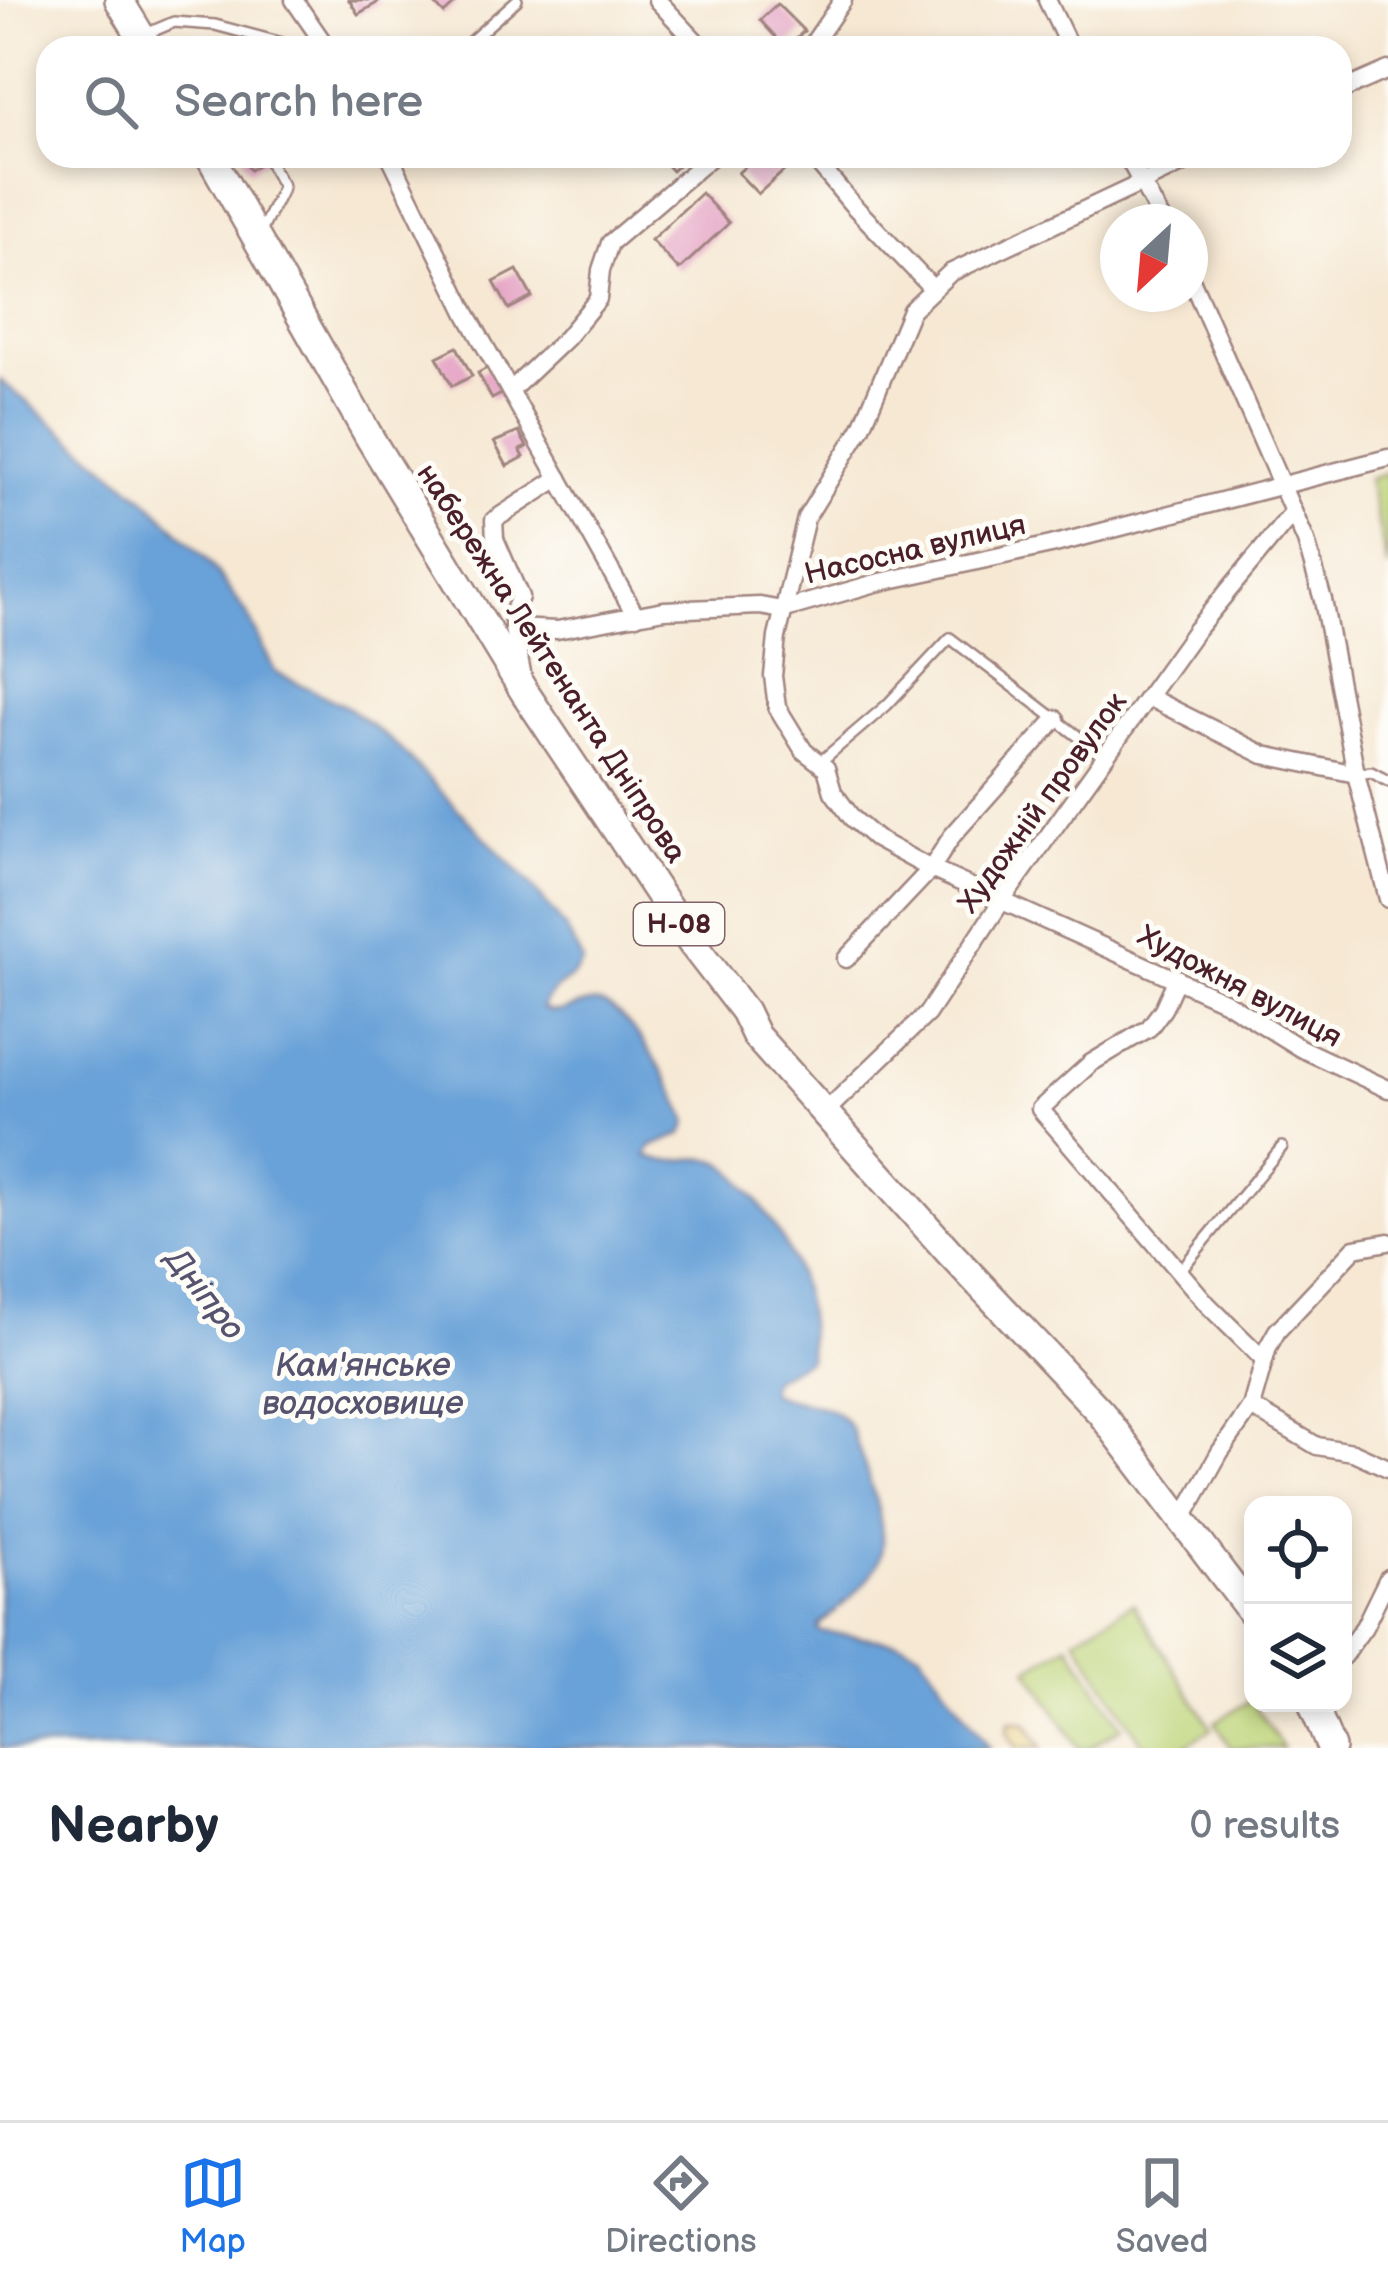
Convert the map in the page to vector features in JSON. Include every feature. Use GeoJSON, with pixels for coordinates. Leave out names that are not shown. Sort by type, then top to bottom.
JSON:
{"type":"FeatureCollection","features":[{"type":"Feature","properties":{"kind":"main road"},"geometry":{"type":"LineString","coordinates":[[119,0],[140,36]]}},
{"type":"Feature","properties":{"kind":"main road","name":"набережна Лейтенанта Дніпрова"},"geometry":{"type":"LineString","coordinates":[[217,168],[371,440],[525,693],[693,945],[744,1011],[756,1036],[1101,1413],[1245,1604]]}},
{"type":"Feature","properties":{"kind":"main road"},"geometry":{"type":"LineString","coordinates":[[1316,1712],[1331,1748]]}},
{"type":"Feature","properties":{"kind":"street"},"geometry":{"type":"LineString","coordinates":[[294,0],[319,36]]}},
{"type":"Feature","properties":{"kind":"street"},"geometry":{"type":"LineString","coordinates":[[657,0],[691,36]]}},
{"type":"Feature","properties":{"kind":"street"},"geometry":{"type":"LineString","coordinates":[[818,36],[843,0]]}},
{"type":"Feature","properties":{"kind":"street"},"geometry":{"type":"LineString","coordinates":[[1047,0],[1064,36]]}},
{"type":"Feature","properties":{"kind":"street"},"geometry":{"type":"LineString","coordinates":[[1352,86],[1388,70]]}},
{"type":"Feature","properties":{"kind":"street"},"geometry":{"type":"LineString","coordinates":[[396,168],[510,391],[636,616]]}},
{"type":"Feature","properties":{"kind":"street"},"geometry":{"type":"LineString","coordinates":[[510,391],[566,338],[598,299],[610,243],[698,168]]}},
{"type":"Feature","properties":{"kind":"street"},"geometry":{"type":"LineString","coordinates":[[822,168],[932,288],[988,253],[1171,168]]}},
{"type":"Feature","properties":{"kind":"street"},"geometry":{"type":"LineString","coordinates":[[1133,168],[1152,204]]}},
{"type":"Feature","properties":{"kind":"street","name":"Художня вулиця"},"geometry":{"type":"LineString","coordinates":[[932,288],[911,310],[862,427],[806,518],[782,610],[773,676],[777,707],[804,751],[826,768],[832,792],[876,839],[931,869],[1177,978],[1300,1048],[1388,1089]]}},
{"type":"Feature","properties":{"kind":"street"},"geometry":{"type":"LineString","coordinates":[[1205,312],[1293,512],[1323,600],[1356,774],[1388,898]]}},
{"type":"Feature","properties":{"kind":"street","name":"Насосна вулиця"},"geometry":{"type":"LineString","coordinates":[[525,693],[513,628],[557,630],[664,610],[760,606],[782,610],[1388,458]]}},
{"type":"Feature","properties":{"kind":"street"},"geometry":{"type":"LineString","coordinates":[[525,693],[512,616],[520,597],[495,539],[494,520],[559,478]]}},
{"type":"Feature","properties":{"kind":"street","name":"Художній провулок"},"geometry":{"type":"LineString","coordinates":[[823,1114],[927,1014],[1003,899],[1195,631],[1293,512]]}},
{"type":"Feature","properties":{"kind":"street"},"geometry":{"type":"LineString","coordinates":[[1150,698],[1264,755],[1356,774]]}},
{"type":"Feature","properties":{"kind":"street"},"geometry":{"type":"LineString","coordinates":[[846,959],[931,869],[952,836],[1056,719]]}},
{"type":"Feature","properties":{"kind":"street"},"geometry":{"type":"LineString","coordinates":[[1177,978],[1149,1028],[1091,1063],[1040,1109],[1179,1272],[1264,1360]]}},
{"type":"Feature","properties":{"kind":"street"},"geometry":{"type":"LineString","coordinates":[[1182,1520],[1251,1407],[1277,1331],[1355,1248],[1388,1243]]}},
{"type":"Feature","properties":{"kind":"street"},"geometry":{"type":"LineString","coordinates":[[1251,1407],[1317,1446],[1353,1452],[1388,1468]]}},
{"type":"Feature","properties":{"kind":"street"},"geometry":{"type":"LineString","coordinates":[[1352,1640],[1388,1578]]}},
{"type":"Feature","properties":{"kind":"lane"},"geometry":{"type":"LineString","coordinates":[[476,36],[517,0]]}},
{"type":"Feature","properties":{"kind":"lane"},"geometry":{"type":"LineString","coordinates":[[153,36],[174,22],[215,25],[257,36]]}},
{"type":"Feature","properties":{"kind":"lane"},"geometry":{"type":"LineString","coordinates":[[257,241],[283,187],[273,168]]}},
{"type":"Feature","properties":{"kind":"lane"},"geometry":{"type":"LineString","coordinates":[[819,763],[887,705],[950,638],[1106,757]]}},
{"type":"Feature","properties":{"kind":"lane"},"geometry":{"type":"LineString","coordinates":[[1356,774],[1371,772],[1388,781]]}},
{"type":"Feature","properties":{"kind":"lane"},"geometry":{"type":"LineString","coordinates":[[1179,1272],[1282,1147]]}},
{"type":"Feature","properties":{"kind":"green space"},"geometry":{"type":"Polygon","coordinates":[[[1388,473],[1388,569],[1368,479],[1388,473]]]}},
{"type":"Feature","properties":{"kind":"green space"},"geometry":{"type":"Polygon","coordinates":[[[1133,1603],[1212,1729],[1182,1748],[1145,1748],[1076,1638],[1133,1603]]]}},
{"type":"Feature","properties":{"kind":"green space"},"geometry":{"type":"Polygon","coordinates":[[[1069,1644],[1122,1727],[1089,1748],[1079,1748],[1028,1669],[1069,1644]]]}},
{"type":"Feature","properties":{"kind":"green space"},"geometry":{"type":"Polygon","coordinates":[[[1244,1704],[1244,1712],[1259,1712],[1283,1748],[1231,1748],[1215,1722],[1244,1704]]]}},
{"type":"Feature","properties":{"kind":"sand"},"geometry":{"type":"Polygon","coordinates":[[[1009,1722],[1026,1723],[1042,1748],[1017,1748],[1007,1731],[1009,1722]]]}},
{"type":"Feature","properties":{"kind":"water","name":"Кам'янське водосховище"},"geometry":{"type":"Polygon","coordinates":[[[0,380],[147,500],[206,558],[247,614],[275,672],[349,708],[395,744],[530,884],[566,929],[583,962],[542,1008],[556,1012],[597,1003],[623,1019],[663,1072],[688,1122],[683,1134],[651,1147],[647,1156],[665,1161],[711,1159],[728,1167],[775,1226],[795,1268],[806,1312],[809,1359],[772,1379],[769,1392],[825,1407],[844,1419],[873,1491],[882,1539],[872,1573],[818,1631],[899,1642],[919,1651],[990,1748],[0,1748],[0,380]]]}},
{"type":"Feature","properties":{"kind":"building"},"geometry":{"type":"Polygon","coordinates":[[[349,0],[382,0],[358,14],[349,0]]]}},
{"type":"Feature","properties":{"kind":"building"},"geometry":{"type":"Polygon","coordinates":[[[431,0],[459,0],[444,14],[431,0]]]}},
{"type":"Feature","properties":{"kind":"building"},"geometry":{"type":"Polygon","coordinates":[[[777,4],[804,31],[799,36],[775,36],[760,20],[777,4]]]}},
{"type":"Feature","properties":{"kind":"building"},"geometry":{"type":"Polygon","coordinates":[[[743,168],[786,169],[758,194],[738,173],[743,168]]]}},
{"type":"Feature","properties":{"kind":"building"},"geometry":{"type":"Polygon","coordinates":[[[701,193],[729,223],[679,270],[651,240],[701,193]]]}},
{"type":"Feature","properties":{"kind":"building"},"geometry":{"type":"Polygon","coordinates":[[[517,270],[532,297],[509,309],[494,282],[517,270]]]}},
{"type":"Feature","properties":{"kind":"building"},"geometry":{"type":"Polygon","coordinates":[[[457,347],[472,376],[452,386],[437,357],[457,347]]]}},
{"type":"Feature","properties":{"kind":"building"},"geometry":{"type":"Polygon","coordinates":[[[489,367],[503,393],[492,399],[478,373],[489,367]]]}},
{"type":"Feature","properties":{"kind":"building"},"geometry":{"type":"Polygon","coordinates":[[[519,432],[527,447],[520,450],[524,457],[507,466],[494,442],[519,432]]]}},
{"type":"Feature","properties":{"kind":"water label","name":"Дніпро"},"geometry":{"type":"Point","coordinates":[206,1293]}}]}
